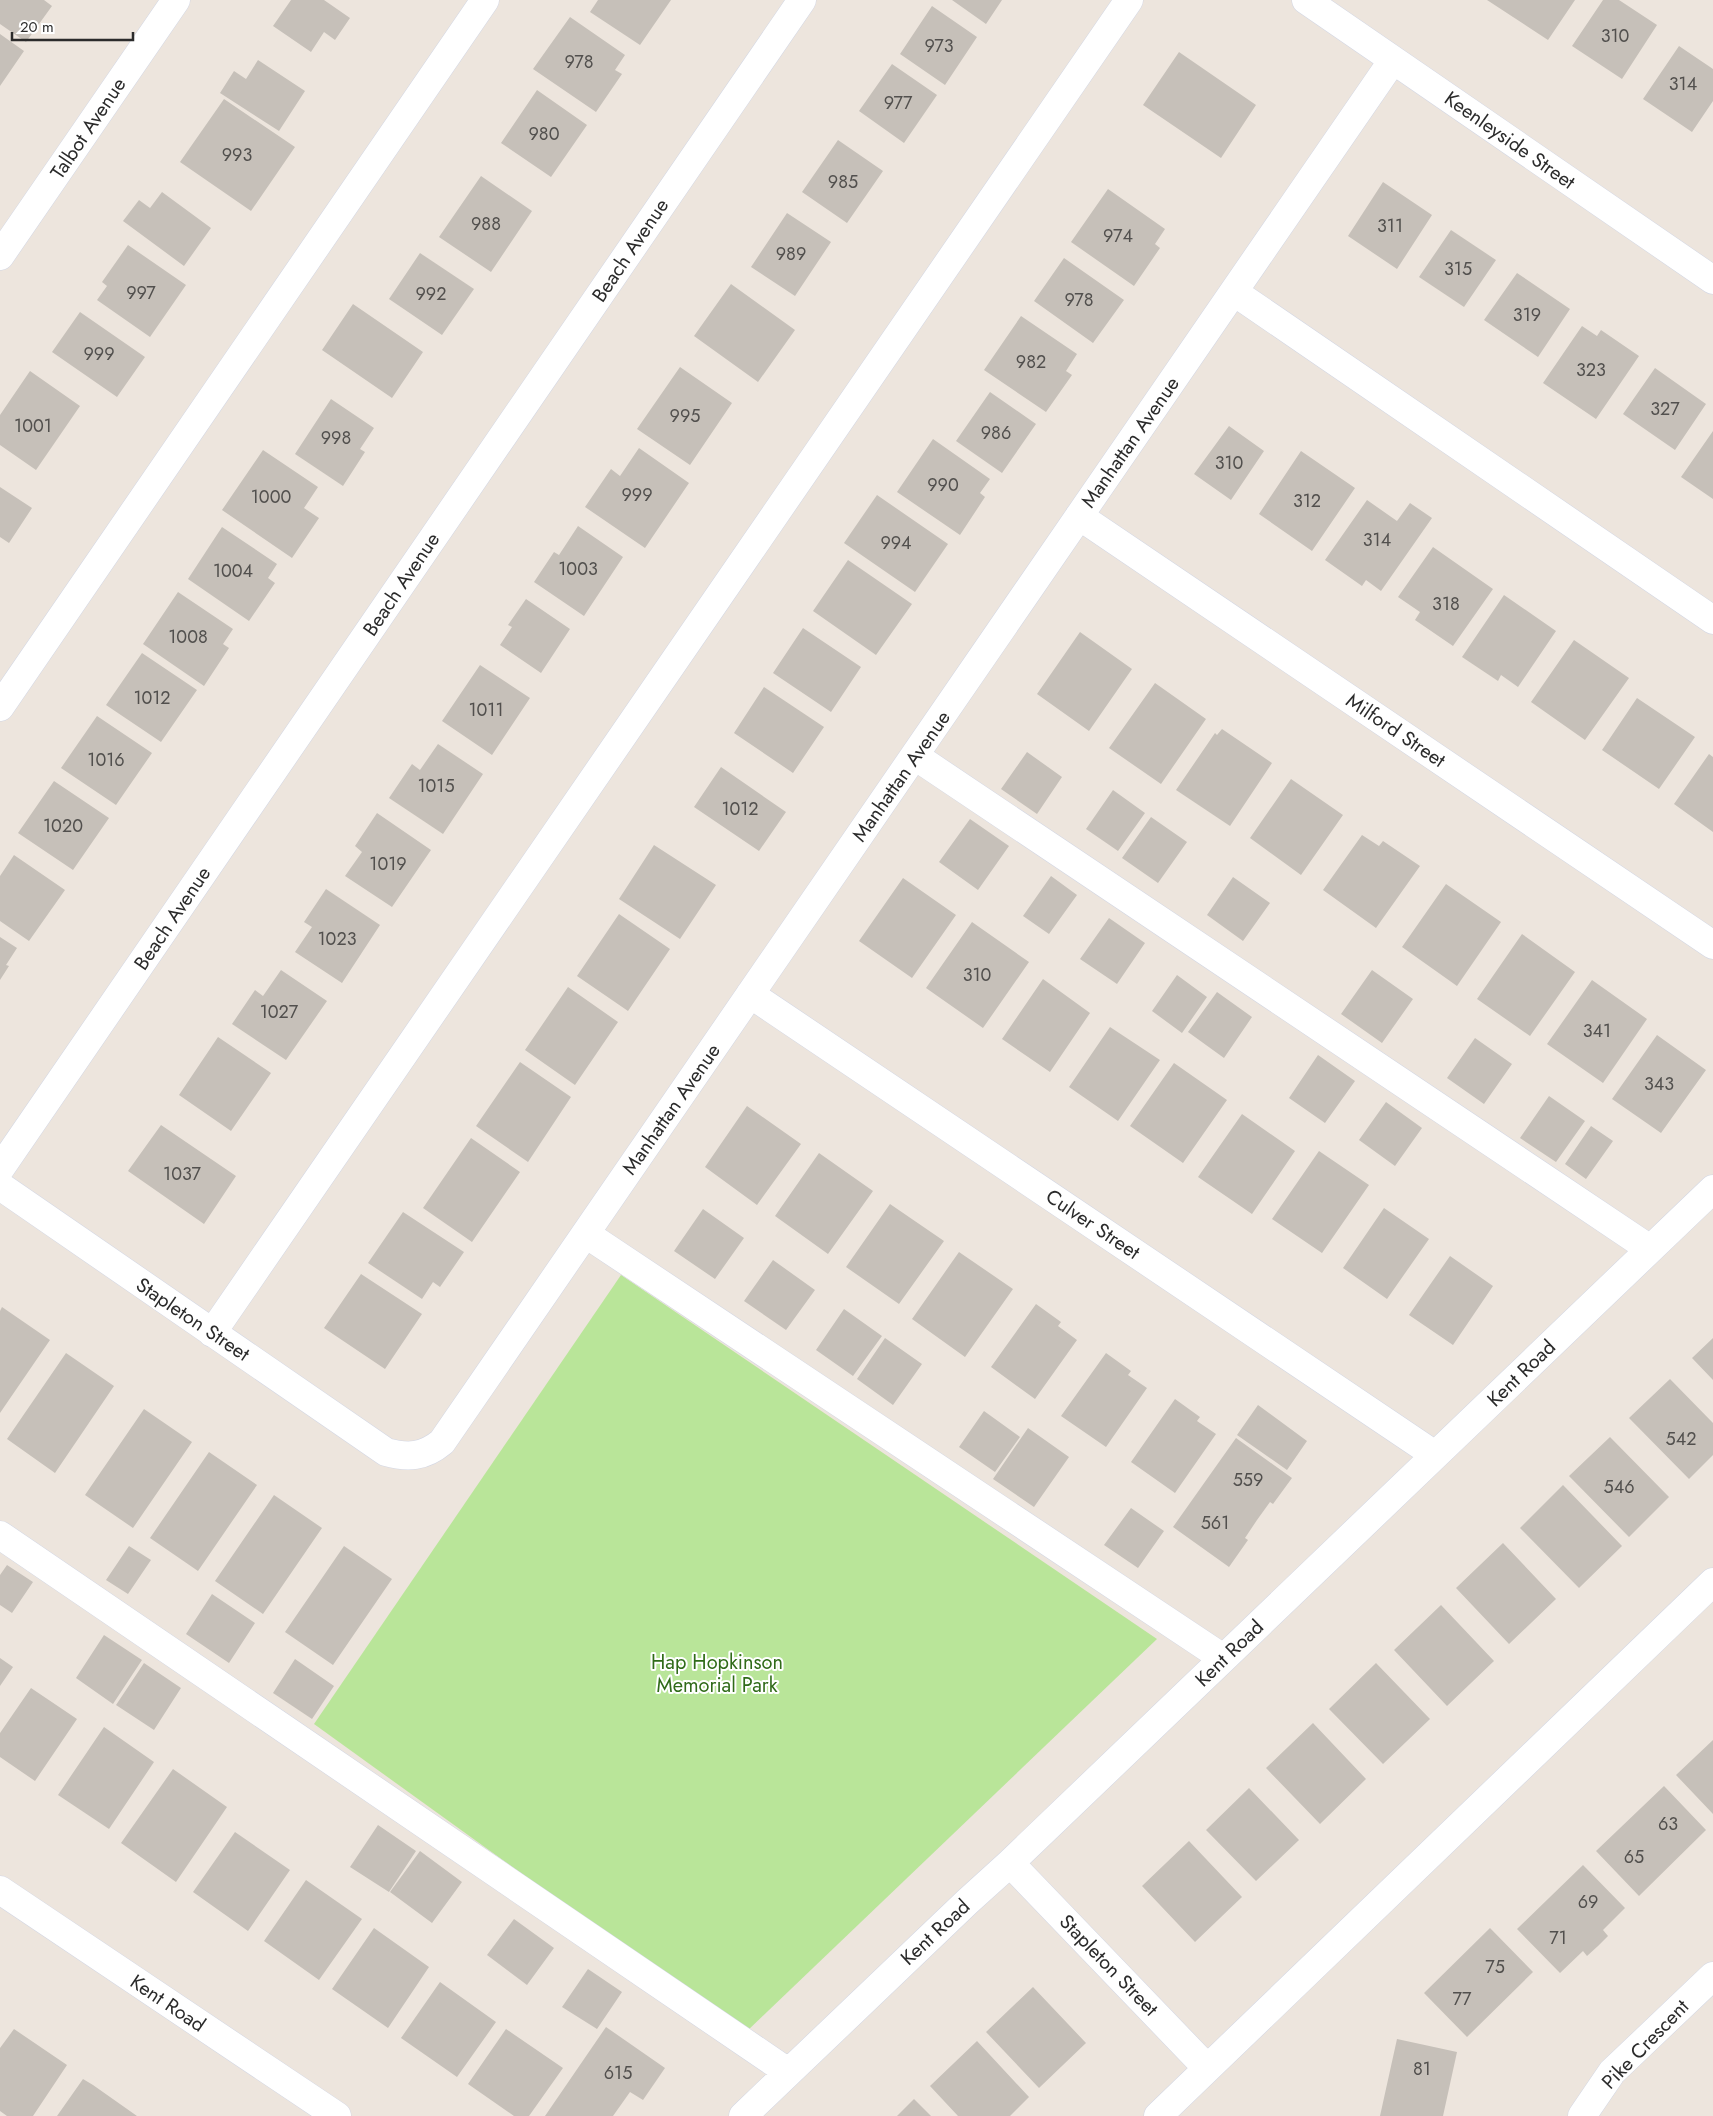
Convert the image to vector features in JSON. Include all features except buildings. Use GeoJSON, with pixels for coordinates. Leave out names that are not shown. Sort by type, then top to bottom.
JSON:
{"type":"FeatureCollection","features":[{"type":"Feature","properties":{"kind":"street","name":"Talbot Avenue"},"geometry":{"type":"LineString","coordinates":[[0,256],[176,0]]}},
{"type":"Feature","properties":{"kind":"street"},"geometry":{"type":"LineString","coordinates":[[0,707],[484,0]]}},
{"type":"Feature","properties":{"kind":"street","name":"Beach Avenue"},"geometry":{"type":"LineString","coordinates":[[0,1169],[802,0]]}},
{"type":"Feature","properties":{"kind":"street"},"geometry":{"type":"LineString","coordinates":[[212,1333],[1128,0]]}},
{"type":"Feature","properties":{"kind":"street","name":"Keenleyside Street"},"geometry":{"type":"LineString","coordinates":[[1306,0],[1713,280]]}},
{"type":"Feature","properties":{"kind":"street","name":"Manhattan Avenue"},"geometry":{"type":"LineString","coordinates":[[386,1452],[400,1456],[415,1456],[430,1452],[451,1431],[1393,60]]}},
{"type":"Feature","properties":{"kind":"street"},"geometry":{"type":"LineString","coordinates":[[1234,292],[1713,620]]}},
{"type":"Feature","properties":{"kind":"street","name":"Milford Street"},"geometry":{"type":"LineString","coordinates":[[1080,516],[1713,945]]}},
{"type":"Feature","properties":{"kind":"street"},"geometry":{"type":"LineString","coordinates":[[915,756],[1650,1250]]}},
{"type":"Feature","properties":{"kind":"street","name":"Culver Street"},"geometry":{"type":"LineString","coordinates":[[750,994],[1435,1455]]}},
{"type":"Feature","properties":{"kind":"street","name":"Stapleton Street"},"geometry":{"type":"LineString","coordinates":[[0,1186],[386,1452]]}},
{"type":"Feature","properties":{"kind":"street","name":"Kent Road"},"geometry":{"type":"LineString","coordinates":[[743,2116],[1010,1863],[1713,1189]]}},
{"type":"Feature","properties":{"kind":"street"},"geometry":{"type":"LineString","coordinates":[[586,1234],[1223,1658]]}},
{"type":"Feature","properties":{"kind":"street"},"geometry":{"type":"LineString","coordinates":[[0,1535],[788,2072]]}},
{"type":"Feature","properties":{"kind":"street"},"geometry":{"type":"LineString","coordinates":[[1167,2113],[1207,2068],[1713,1582]]}},
{"type":"Feature","properties":{"kind":"street","name":"Stapleton Street"},"geometry":{"type":"LineString","coordinates":[[1010,1863],[1207,2068]]}},
{"type":"Feature","properties":{"kind":"street","name":"Kent Road"},"geometry":{"type":"LineString","coordinates":[[0,1890],[337,2116]]}},
{"type":"Feature","properties":{"kind":"street","name":"Pike Crescent"},"geometry":{"type":"LineString","coordinates":[[1582,2116],[1612,2072],[1713,1976]]}},
{"type":"Feature","properties":{"kind":"green space","name":"Hap Hopkinson Memorial Park"},"geometry":{"type":"Polygon","coordinates":[[[621,1275],[1157,1639],[744,2034],[314,1724],[621,1275]]]}}]}
